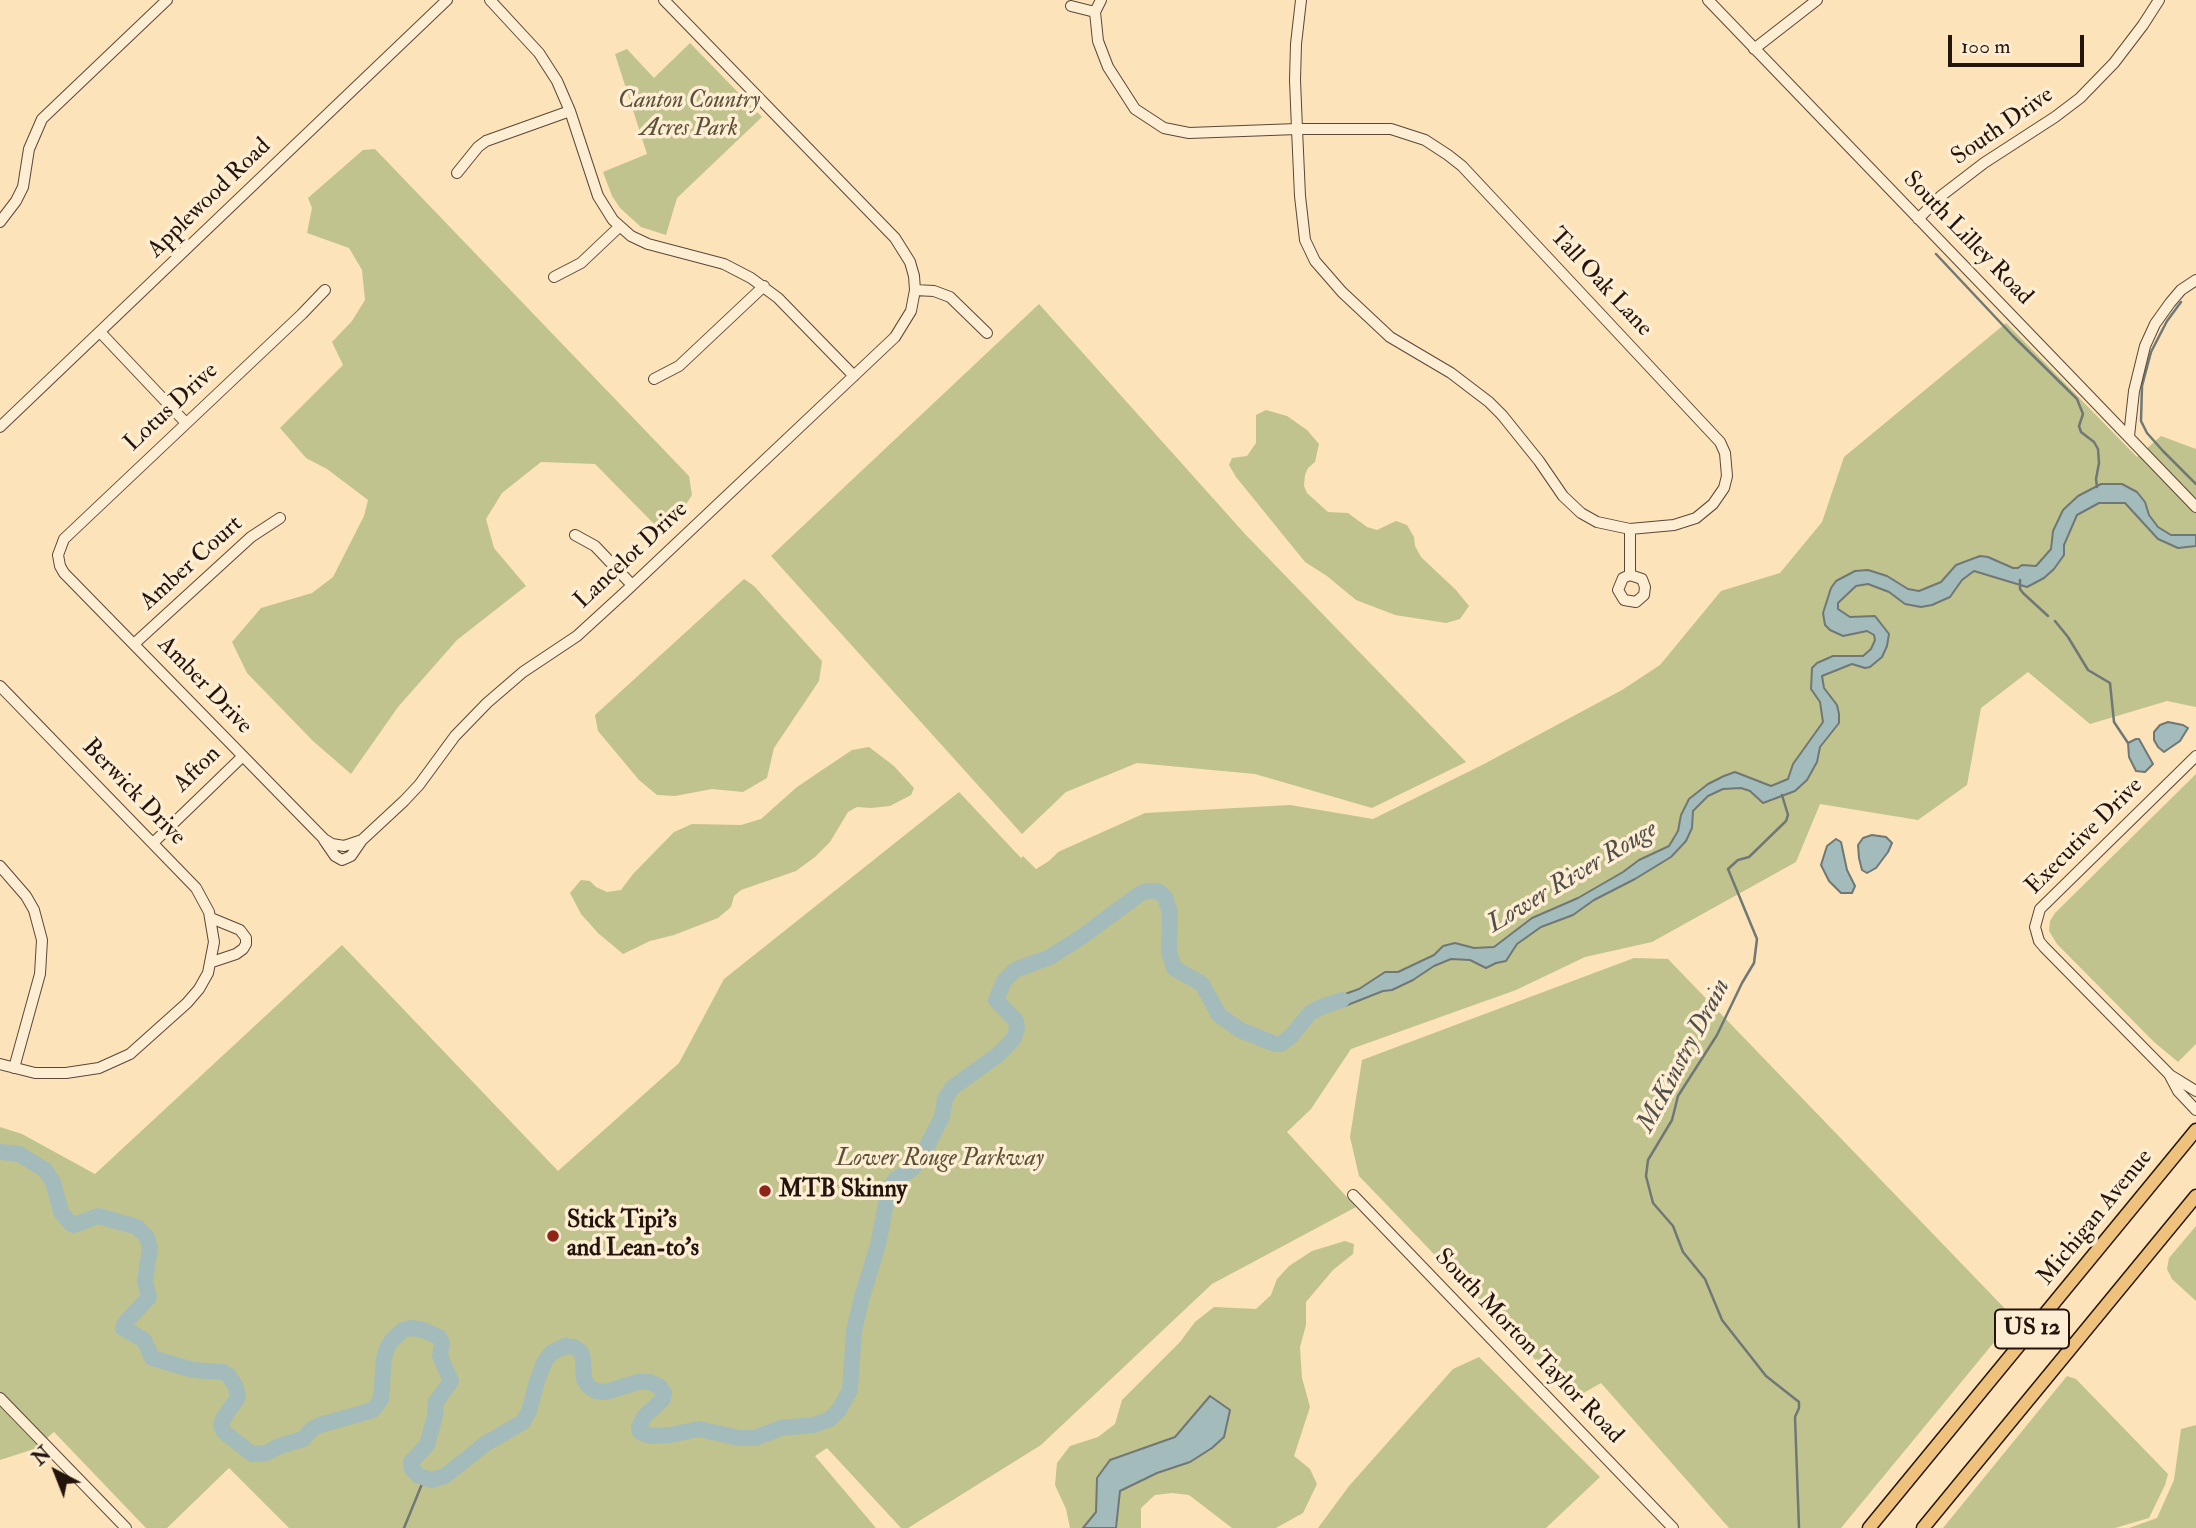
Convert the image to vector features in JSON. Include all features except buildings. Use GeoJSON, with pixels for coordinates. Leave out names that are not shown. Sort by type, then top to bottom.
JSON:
{"type":"FeatureCollection","features":[{"type":"Feature","properties":{"kind":"main road","name":"Michigan Avenue"},"geometry":{"type":"LineString","coordinates":[[1869,1528],[2196,1130]]}},
{"type":"Feature","properties":{"kind":"main road","name":"US 12"},"geometry":{"type":"LineString","coordinates":[[1923,1528],[2196,1196]]}},
{"type":"Feature","properties":{"kind":"street"},"geometry":{"type":"LineString","coordinates":[[0,222],[23,187],[29,149],[43,119],[167,0]]}},
{"type":"Feature","properties":{"kind":"street","name":"Applewood Road"},"geometry":{"type":"LineString","coordinates":[[0,427],[447,0]]}},
{"type":"Feature","properties":{"kind":"street"},"geometry":{"type":"LineString","coordinates":[[490,0],[539,53],[557,81],[570,111],[598,196],[619,227],[648,244],[724,264],[764,286],[854,376]]}},
{"type":"Feature","properties":{"kind":"street"},"geometry":{"type":"LineString","coordinates":[[664,0],[895,239],[910,262],[915,290],[934,291],[950,297],[987,333]]}},
{"type":"Feature","properties":{"kind":"street"},"geometry":{"type":"LineString","coordinates":[[1071,6],[1095,12],[1101,0]]}},
{"type":"Feature","properties":{"kind":"street","name":"Tall Oak Lane"},"geometry":{"type":"LineString","coordinates":[[1095,12],[1098,41],[1108,67],[1126,98],[1135,109],[1164,128],[1189,133],[1297,129],[1391,129],[1425,140],[1462,166],[1713,433],[1725,453],[1727,476],[1724,488],[1713,504],[1696,518],[1674,525],[1630,529],[1597,522],[1581,513],[1563,496],[1502,415],[1475,390],[1451,373],[1390,337],[1352,302],[1315,261],[1305,240],[1300,196],[1297,129],[1296,44],[1301,0]]}},
{"type":"Feature","properties":{"kind":"street","name":"South Lilley Road"},"geometry":{"type":"LineString","coordinates":[[1707,0],[2196,507]]}},
{"type":"Feature","properties":{"kind":"street"},"geometry":{"type":"LineString","coordinates":[[1754,49],[1817,0]]}},
{"type":"Feature","properties":{"kind":"street","name":"South Drive"},"geometry":{"type":"LineString","coordinates":[[1919,219],[1941,196],[1984,163],[2080,98],[2121,54],[2159,0]]}},
{"type":"Feature","properties":{"kind":"street"},"geometry":{"type":"LineString","coordinates":[[457,173],[485,141],[570,111]]}},
{"type":"Feature","properties":{"kind":"street"},"geometry":{"type":"LineString","coordinates":[[554,277],[581,263],[619,227]]}},
{"type":"Feature","properties":{"kind":"street"},"geometry":{"type":"LineString","coordinates":[[2129,436],[2134,391],[2145,345],[2155,324],[2170,303],[2181,290],[2196,280]]}},
{"type":"Feature","properties":{"kind":"street"},"geometry":{"type":"LineString","coordinates":[[654,379],[679,366],[764,286]]}},
{"type":"Feature","properties":{"kind":"street","name":"Lotus Drive"},"geometry":{"type":"LineString","coordinates":[[58,560],[59,547],[64,539],[325,290]]}},
{"type":"Feature","properties":{"kind":"street","name":"Lancelot Drive"},"geometry":{"type":"LineString","coordinates":[[342,860],[351,856],[362,840],[412,793],[454,736],[487,703],[523,672],[578,636],[854,376],[902,328],[911,311],[915,290]]}},
{"type":"Feature","properties":{"kind":"street"},"geometry":{"type":"LineString","coordinates":[[100,332],[186,423]]}},
{"type":"Feature","properties":{"kind":"street","name":"Amber Court"},"geometry":{"type":"LineString","coordinates":[[134,644],[251,537],[280,518]]}},
{"type":"Feature","properties":{"kind":"street"},"geometry":{"type":"LineString","coordinates":[[1630,529],[1630,575]]}},
{"type":"Feature","properties":{"kind":"street"},"geometry":{"type":"LineString","coordinates":[[575,536],[595,545],[632,585]]}},
{"type":"Feature","properties":{"kind":"street","name":"Amber Drive"},"geometry":{"type":"LineString","coordinates":[[58,560],[64,573],[324,839],[335,856],[342,860]]}},
{"type":"Feature","properties":{"kind":"street","name":"Berwick Drive"},"geometry":{"type":"LineString","coordinates":[[0,686],[196,888],[211,918],[214,942],[212,962]]}},
{"type":"Feature","properties":{"kind":"street","name":"Afton"},"geometry":{"type":"LineString","coordinates":[[153,843],[243,756]]}},
{"type":"Feature","properties":{"kind":"street","name":"Executive Drive"},"geometry":{"type":"LineString","coordinates":[[2196,756],[2040,909],[2035,927],[2044,947],[2170,1075],[2196,1091]]}},
{"type":"Feature","properties":{"kind":"street","name":"Amber Drive"},"geometry":{"type":"LineString","coordinates":[[324,839],[341,846]]}},
{"type":"Feature","properties":{"kind":"street","name":"Lancelot Drive"},"geometry":{"type":"LineString","coordinates":[[341,846],[362,840]]}},
{"type":"Feature","properties":{"kind":"street"},"geometry":{"type":"LineString","coordinates":[[0,866],[26,896],[34,910],[42,940],[40,974],[14,1068]]}},
{"type":"Feature","properties":{"kind":"street"},"geometry":{"type":"LineString","coordinates":[[0,1064],[50,1074],[85,1071],[130,1054],[194,996],[212,962],[236,954],[246,944],[246,938],[240,930],[211,918]]}},
{"type":"Feature","properties":{"kind":"street","name":"Executive Drive"},"geometry":{"type":"LineString","coordinates":[[2170,1075],[2178,1091],[2196,1110]]}},
{"type":"Feature","properties":{"kind":"street","name":"South Morton Taylor Road"},"geometry":{"type":"LineString","coordinates":[[1353,1195],[1673,1528]]}},
{"type":"Feature","properties":{"kind":"street"},"geometry":{"type":"LineString","coordinates":[[0,1398],[126,1528]]}},
{"type":"Feature","properties":{"kind":"green space","name":"Canton Country Acres Park"},"geometry":{"type":"Polygon","coordinates":[[[690,43],[762,117],[677,198],[666,235],[641,227],[620,208],[612,196],[603,172],[647,154],[615,54],[627,49],[654,78],[690,43]]]}},
{"type":"Feature","properties":{"kind":"green space"},"geometry":{"type":"Polygon","coordinates":[[[375,149],[689,476],[692,495],[679,515],[661,531],[595,464],[541,462],[502,493],[486,519],[494,548],[526,586],[457,640],[398,707],[351,774],[313,741],[247,673],[232,642],[261,608],[312,593],[333,577],[364,516],[368,500],[327,469],[306,458],[280,428],[343,365],[332,342],[352,321],[365,300],[362,270],[349,248],[307,233],[312,208],[308,198],[363,150],[375,149]]]}},
{"type":"Feature","properties":{"kind":"green space"},"geometry":{"type":"Polygon","coordinates":[[[1039,304],[1245,534],[1466,762],[1372,808],[1255,774],[1137,763],[1066,792],[1022,834],[771,556],[1039,304]]]}},
{"type":"Feature","properties":{"kind":"green space","name":"Lower Rouge Parkway"},"geometry":{"type":"Polygon","coordinates":[[[2006,323],[2137,457],[2161,436],[2196,449],[2196,707],[2167,701],[2090,724],[2028,672],[1981,708],[1967,785],[1918,820],[1820,804],[1796,862],[1652,942],[1585,957],[1516,990],[1351,1049],[1311,1109],[1287,1132],[1356,1207],[1212,1284],[1041,1445],[908,1528],[901,1528],[827,1448],[815,1456],[876,1528],[289,1528],[229,1468],[167,1528],[146,1528],[54,1432],[34,1449],[0,1460],[0,1127],[22,1134],[95,1174],[342,945],[558,1171],[679,1063],[724,979],[959,792],[1021,858],[1023,856],[1036,869],[1058,852],[1145,813],[1290,805],[1373,819],[1484,764],[1622,690],[1660,665],[1721,591],[1780,573],[1822,522],[1844,457],[2006,323]]]}},
{"type":"Feature","properties":{"kind":"green space"},"geometry":{"type":"Polygon","coordinates":[[[1266,410],[1287,416],[1307,430],[1319,444],[1315,462],[1305,475],[1304,486],[1307,493],[1328,512],[1348,513],[1367,527],[1377,530],[1396,521],[1407,525],[1421,557],[1469,606],[1460,619],[1446,623],[1395,615],[1356,600],[1305,562],[1229,465],[1232,458],[1247,456],[1256,443],[1256,415],[1266,410]]]}},
{"type":"Feature","properties":{"kind":"green space"},"geometry":{"type":"Polygon","coordinates":[[[744,579],[754,586],[822,661],[819,681],[774,748],[767,778],[743,792],[712,789],[675,796],[657,795],[639,780],[598,731],[595,715],[744,579]]]}},
{"type":"Feature","properties":{"kind":"green space"},"geometry":{"type":"Polygon","coordinates":[[[869,747],[894,766],[914,788],[911,795],[890,806],[857,807],[848,812],[830,842],[815,857],[796,871],[741,890],[734,896],[731,907],[718,918],[650,941],[623,954],[581,914],[570,893],[581,880],[590,881],[607,892],[621,890],[674,832],[692,824],[741,825],[761,819],[797,787],[852,750],[869,747]]]}},
{"type":"Feature","properties":{"kind":"green space"},"geometry":{"type":"Polygon","coordinates":[[[2196,774],[2196,1044],[2178,1062],[2154,1042],[2057,944],[2049,931],[2050,921],[2055,913],[2196,774]]]}},
{"type":"Feature","properties":{"kind":"green space"},"geometry":{"type":"Polygon","coordinates":[[[1634,958],[1668,959],[2014,1318],[1841,1528],[1729,1528],[1601,1383],[1573,1399],[1359,1176],[1350,1137],[1362,1060],[1634,958]]]}},
{"type":"Feature","properties":{"kind":"green space"},"geometry":{"type":"Polygon","coordinates":[[[2196,1226],[2196,1301],[2172,1279],[2167,1269],[2169,1258],[2196,1226]]]}},
{"type":"Feature","properties":{"kind":"green space"},"geometry":{"type":"Polygon","coordinates":[[[1345,1241],[1354,1244],[1353,1254],[1333,1270],[1306,1302],[1306,1325],[1300,1347],[1302,1378],[1310,1407],[1294,1456],[1310,1469],[1317,1484],[1303,1513],[1276,1528],[1232,1528],[1189,1495],[1172,1493],[1155,1495],[1141,1508],[1141,1528],[1116,1528],[1119,1491],[1157,1473],[1190,1462],[1210,1396],[1175,1437],[1110,1461],[1096,1495],[1096,1512],[1083,1528],[1070,1528],[1066,1509],[1055,1485],[1057,1463],[1070,1446],[1098,1437],[1115,1424],[1122,1400],[1180,1342],[1195,1322],[1214,1307],[1256,1309],[1271,1295],[1277,1279],[1289,1266],[1312,1251],[1345,1241]]]}},
{"type":"Feature","properties":{"kind":"green space"},"geometry":{"type":"Polygon","coordinates":[[[1479,1357],[1600,1477],[1546,1528],[1318,1528],[1349,1486],[1453,1369],[1479,1357]]]}},
{"type":"Feature","properties":{"kind":"green space"},"geometry":{"type":"Polygon","coordinates":[[[2067,1376],[2076,1379],[2168,1474],[2149,1518],[2115,1528],[1943,1528],[2067,1376]]]}},
{"type":"Feature","properties":{"kind":"green space"},"geometry":{"type":"Polygon","coordinates":[[[2196,1425],[2196,1528],[2129,1528],[2157,1518],[2174,1480],[2181,1429],[2196,1425]]]}},
{"type":"Feature","properties":{"kind":"water"},"geometry":{"type":"Polygon","coordinates":[[[2101,484],[2122,484],[2137,492],[2158,527],[2171,535],[2196,535],[2196,546],[2178,548],[2158,539],[2125,503],[2099,503],[2077,515],[2064,545],[2064,555],[2044,578],[2027,587],[1974,571],[1962,580],[1950,597],[1921,607],[1905,604],[1889,592],[1868,584],[1856,586],[1838,603],[1838,609],[1850,617],[1875,616],[1889,634],[1887,646],[1882,657],[1870,667],[1852,664],[1822,676],[1824,688],[1837,705],[1839,723],[1820,747],[1817,762],[1807,780],[1795,791],[1763,803],[1750,791],[1741,788],[1723,789],[1708,796],[1693,811],[1692,828],[1686,841],[1671,857],[1594,900],[1573,915],[1541,927],[1517,944],[1506,961],[1486,968],[1470,960],[1451,959],[1392,990],[1345,1006],[1321,1007],[1331,999],[1359,989],[1385,972],[1398,972],[1434,955],[1443,946],[1455,943],[1474,948],[1494,947],[1532,918],[1578,898],[1639,860],[1669,846],[1678,831],[1681,815],[1689,799],[1708,784],[1724,776],[1735,772],[1771,786],[1788,779],[1793,764],[1823,722],[1820,702],[1811,689],[1812,668],[1833,656],[1863,656],[1871,649],[1875,640],[1874,635],[1867,631],[1843,636],[1825,625],[1823,613],[1836,581],[1855,571],[1868,570],[1887,576],[1908,589],[1919,591],[1941,582],[1956,565],[1980,556],[2013,568],[2022,565],[2036,566],[2051,549],[2053,531],[2063,510],[2078,496],[2101,484]]]}},
{"type":"Feature","properties":{"kind":"water"},"geometry":{"type":"Polygon","coordinates":[[[2168,722],[2188,728],[2180,741],[2164,752],[2154,740],[2154,732],[2160,725],[2168,722]]]}},
{"type":"Feature","properties":{"kind":"water"},"geometry":{"type":"Polygon","coordinates":[[[2139,739],[2153,764],[2145,772],[2136,771],[2129,757],[2128,743],[2139,739]]]}},
{"type":"Feature","properties":{"kind":"water"},"geometry":{"type":"Polygon","coordinates":[[[1872,835],[1886,837],[1892,843],[1876,868],[1867,873],[1862,870],[1858,845],[1863,838],[1872,835]]]}},
{"type":"Feature","properties":{"kind":"water"},"geometry":{"type":"Polygon","coordinates":[[[1836,839],[1841,842],[1847,870],[1855,886],[1852,893],[1841,893],[1829,881],[1821,865],[1827,846],[1836,839]]]}},
{"type":"Feature","properties":{"kind":"water"},"geometry":{"type":"Polygon","coordinates":[[[1210,1396],[1230,1410],[1224,1437],[1190,1462],[1157,1473],[1120,1491],[1116,1528],[1083,1528],[1096,1512],[1097,1478],[1110,1460],[1175,1437],[1210,1396]]]}},
{"type":"Feature","properties":{"kind":"waterway"},"geometry":{"type":"LineString","coordinates":[[1936,254],[2077,399],[2083,414],[2079,426],[2081,432],[2094,442],[2098,449],[2097,487]]}},
{"type":"Feature","properties":{"kind":"waterway"},"geometry":{"type":"LineString","coordinates":[[2181,302],[2167,321],[2151,352],[2142,386],[2141,421],[2147,433],[2196,484]]}},
{"type":"Feature","properties":{"kind":"waterway"},"geometry":{"type":"LineString","coordinates":[[2020,580],[2023,593],[2048,616]]}},
{"type":"Feature","properties":{"kind":"waterway"},"geometry":{"type":"LineString","coordinates":[[2055,621],[2088,670],[2110,683],[2114,722],[2128,743]]}},
{"type":"Feature","properties":{"kind":"waterway","name":"McKinstry Drain"},"geometry":{"type":"LineString","coordinates":[[1782,795],[1788,815],[1786,821],[1749,857],[1738,860],[1728,869],[1757,939],[1754,963],[1717,1035],[1678,1096],[1672,1120],[1648,1160],[1646,1176],[1653,1203],[1673,1226],[1683,1252],[1705,1279],[1722,1320],[1766,1376],[1799,1402],[1795,1417],[1799,1528]]}},
{"type":"Feature","properties":{"kind":"waterway","name":"Lower River Rouge"},"geometry":{"type":"LineString","coordinates":[[0,1152],[19,1154],[45,1170],[53,1182],[61,1212],[71,1224],[98,1216],[137,1227],[147,1237],[150,1248],[145,1281],[149,1297],[123,1328],[144,1340],[152,1358],[193,1370],[223,1372],[229,1376],[236,1387],[238,1397],[221,1426],[224,1432],[252,1454],[267,1453],[303,1439],[320,1425],[373,1410],[381,1399],[384,1358],[392,1340],[403,1330],[411,1328],[439,1337],[442,1343],[440,1356],[451,1381],[436,1402],[427,1445],[411,1462],[412,1469],[419,1476],[431,1480],[445,1476],[485,1444],[523,1422],[545,1361],[551,1353],[565,1346],[574,1347],[581,1352],[584,1379],[588,1386],[596,1391],[605,1392],[638,1382],[650,1382],[660,1387],[664,1393],[663,1399],[644,1417],[639,1427],[640,1432],[650,1436],[699,1429],[739,1438],[755,1438],[781,1428],[814,1425],[830,1419],[839,1410],[850,1390],[854,1331],[878,1245],[889,1188],[921,1158],[942,1117],[945,1099],[952,1088],[999,1054],[1014,1038],[1016,1021],[996,1000],[1004,981],[1015,970],[1050,957],[1080,938],[1141,893],[1158,891],[1165,897],[1170,913],[1169,952],[1174,968],[1202,984],[1219,1015],[1240,1030],[1281,1044],[1310,1013],[1342,1000]]}},
{"type":"Feature","properties":{"kind":"waterway"},"geometry":{"type":"LineString","coordinates":[[404,1528],[424,1479]]}},
{"type":"Feature","properties":{"kind":"place","name":"MTB Skinny"},"geometry":{"type":"Point","coordinates":[765,1191]}},
{"type":"Feature","properties":{"kind":"place","name":"Stick Tipi's and Lean-to's"},"geometry":{"type":"Point","coordinates":[553,1236]}}]}
